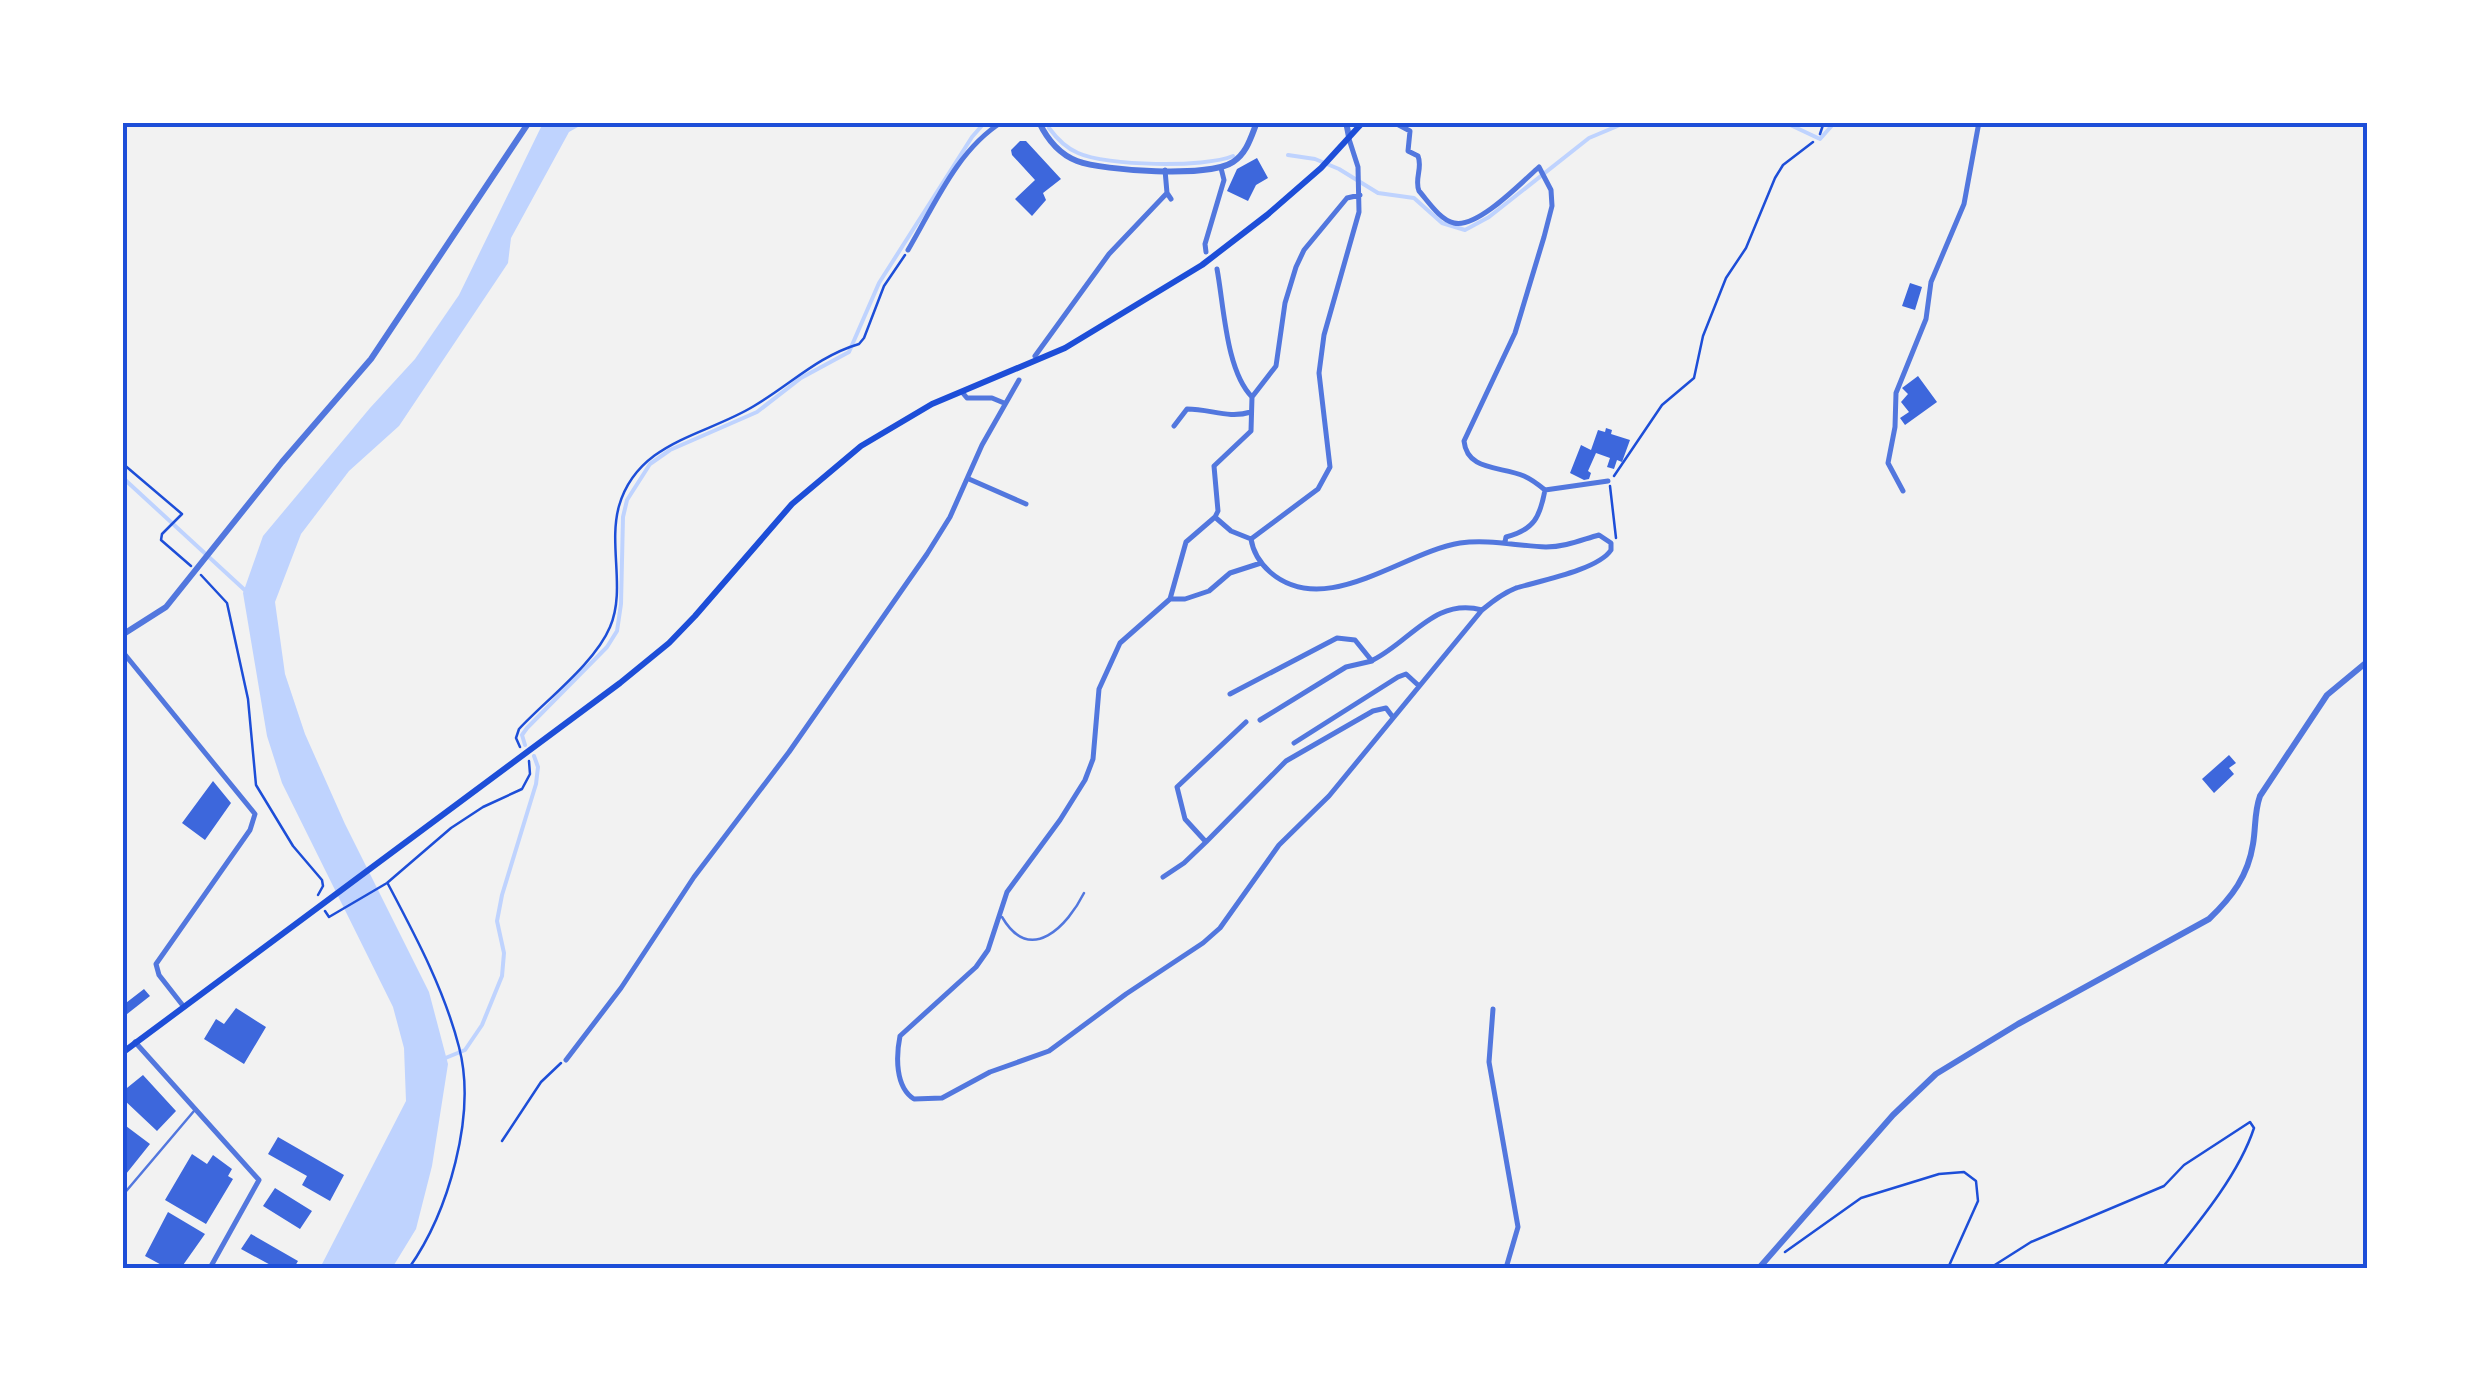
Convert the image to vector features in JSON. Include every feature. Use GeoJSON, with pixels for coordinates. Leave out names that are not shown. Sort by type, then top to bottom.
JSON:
{"type":"FeatureCollection","features":[{"type":"Feature","properties":{"kind":"main road"},"geometry":{"type":"LineString","coordinates":[[122,1050],[320,910],[669,643],[768,529],[837,465],[902,420],[1065,348],[1139,304],[1240,236],[1330,159],[1363,122]]}},
{"type":"Feature","properties":{"kind":"street"},"geometry":{"type":"LineString","coordinates":[[122,636],[157,615],[195,575],[282,462],[371,359],[529,122]]}},
{"type":"Feature","properties":{"kind":"street"},"geometry":{"type":"LineString","coordinates":[[908,250],[960,162],[984,134],[1002,122]]}},
{"type":"Feature","properties":{"kind":"street"},"geometry":{"type":"LineString","coordinates":[[1021,122],[1039,123],[1046,137],[1076,160],[1187,173],[1232,163],[1247,148],[1257,122]]}},
{"type":"Feature","properties":{"kind":"street"},"geometry":{"type":"LineString","coordinates":[[1251,539],[1318,489],[1330,467],[1319,373],[1324,335],[1352,241],[1360,195],[1346,122]]}},
{"type":"Feature","properties":{"kind":"street"},"geometry":{"type":"LineString","coordinates":[[1393,122],[1410,131],[1408,150],[1420,162],[1416,185],[1446,220],[1456,224],[1475,219],[1538,167],[1552,190],[1552,206],[1515,333],[1464,441],[1465,453],[1472,462],[1526,476],[1546,490],[1608,481]]}},
{"type":"Feature","properties":{"kind":"street"},"geometry":{"type":"LineString","coordinates":[[1903,490],[1888,463],[1896,393],[1926,319],[1931,282],[1964,204],[1979,122]]}},
{"type":"Feature","properties":{"kind":"street"},"geometry":{"type":"LineString","coordinates":[[1206,252],[1224,180],[1221,168]]}},
{"type":"Feature","properties":{"kind":"street"},"geometry":{"type":"LineString","coordinates":[[1035,356],[1109,254],[1169,196],[1165,170]]}},
{"type":"Feature","properties":{"kind":"street"},"geometry":{"type":"LineString","coordinates":[[1252,397],[1276,366],[1285,304],[1304,250],[1347,198],[1360,195]]}},
{"type":"Feature","properties":{"kind":"street"},"geometry":{"type":"LineString","coordinates":[[1170,599],[1186,542],[1218,511],[1214,466],[1250,431],[1252,397],[1229,356],[1217,269]]}},
{"type":"Feature","properties":{"kind":"street"},"geometry":{"type":"LineString","coordinates":[[566,1060],[903,588],[950,517],[970,479],[982,444],[1019,380]]}},
{"type":"Feature","properties":{"kind":"street"},"geometry":{"type":"LineString","coordinates":[[962,392],[966,398],[998,399],[1004,403]]}},
{"type":"Feature","properties":{"kind":"street"},"geometry":{"type":"LineString","coordinates":[[1174,426],[1187,409],[1236,416],[1251,412]]}},
{"type":"Feature","properties":{"kind":"street"},"geometry":{"type":"LineString","coordinates":[[970,479],[1026,504]]}},
{"type":"Feature","properties":{"kind":"street"},"geometry":{"type":"LineString","coordinates":[[1505,542],[1506,537],[1523,533],[1534,525],[1542,511],[1546,490]]}},
{"type":"Feature","properties":{"kind":"street"},"geometry":{"type":"LineString","coordinates":[[1215,517],[1231,531],[1251,539],[1261,563],[1283,582],[1330,588],[1377,576],[1438,547],[1466,542],[1546,547],[1569,545],[1599,535],[1611,543],[1609,556],[1555,579],[1514,589],[1482,610],[1330,796],[1280,845],[1220,928],[1204,943],[1049,1051],[990,1072],[942,1098],[914,1099],[901,1084],[897,1052],[900,1036],[976,967],[988,950],[1007,892],[1085,780],[1093,759],[1099,689],[1120,643],[1170,599],[1185,599],[1209,591],[1230,573],[1261,563]]}},
{"type":"Feature","properties":{"kind":"street"},"geometry":{"type":"LineString","coordinates":[[1260,720],[1346,667],[1372,661],[1446,610],[1465,605],[1482,610]]}},
{"type":"Feature","properties":{"kind":"street"},"geometry":{"type":"LineString","coordinates":[[1230,694],[1337,638],[1354,640],[1372,661]]}},
{"type":"Feature","properties":{"kind":"street"},"geometry":{"type":"LineString","coordinates":[[122,651],[255,814],[250,830],[156,964],[184,1008]]}},
{"type":"Feature","properties":{"kind":"street"},"geometry":{"type":"LineString","coordinates":[[1759,1268],[1893,1115],[1936,1074],[2209,919],[2231,898],[2252,850],[2260,796],[2327,695],[2368,661]]}},
{"type":"Feature","properties":{"kind":"street"},"geometry":{"type":"LineString","coordinates":[[1294,743],[1398,677],[1406,674],[1418,685]]}},
{"type":"Feature","properties":{"kind":"street"},"geometry":{"type":"LineString","coordinates":[[1163,877],[1184,863],[1286,760],[1374,710],[1386,708],[1392,717]]}},
{"type":"Feature","properties":{"kind":"street"},"geometry":{"type":"LineString","coordinates":[[1206,842],[1186,819],[1177,787],[1246,722]]}},
{"type":"Feature","properties":{"kind":"street"},"geometry":{"type":"LineString","coordinates":[[1493,1009],[1489,1062],[1518,1228],[1506,1268]]}},
{"type":"Feature","properties":{"kind":"street"},"geometry":{"type":"LineString","coordinates":[[135,1042],[259,1180],[210,1268]]}},
{"type":"Feature","properties":{"kind":"lane"},"geometry":{"type":"LineString","coordinates":[[1001,916],[1014,932],[1026,938],[1045,939],[1061,929],[1084,892]]}},
{"type":"Feature","properties":{"kind":"lane"},"geometry":{"type":"LineString","coordinates":[[122,1196],[195,1110]]}},
{"type":"Feature","properties":{"kind":"path"},"geometry":{"type":"LineString","coordinates":[[1820,134],[1824,122]]}},
{"type":"Feature","properties":{"kind":"path"},"geometry":{"type":"LineString","coordinates":[[1611,543],[1616,539],[1608,481],[1634,452],[1662,406],[1694,378],[1703,336],[1726,278],[1746,248],[1774,178],[1783,165],[1813,142]]}},
{"type":"Feature","properties":{"kind":"path"},"geometry":{"type":"LineString","coordinates":[[520,748],[516,738],[519,729],[591,655],[612,624],[619,506],[630,481],[648,460],[695,431],[744,412],[799,372],[858,344],[864,338],[884,286],[908,250]]}},
{"type":"Feature","properties":{"kind":"path"},"geometry":{"type":"LineString","coordinates":[[122,463],[182,514],[161,540],[216,588],[227,603],[248,699],[256,784],[293,846],[322,880],[318,900]]}},
{"type":"Feature","properties":{"kind":"path"},"geometry":{"type":"LineString","coordinates":[[320,910],[329,917],[387,883],[451,828],[522,789],[530,774],[528,759]]}},
{"type":"Feature","properties":{"kind":"path"},"geometry":{"type":"LineString","coordinates":[[387,883],[432,967],[461,1060],[462,1106],[451,1180],[437,1219],[409,1268]]}},
{"type":"Feature","properties":{"kind":"path"},"geometry":{"type":"LineString","coordinates":[[502,1141],[541,1082],[566,1060]]}},
{"type":"Feature","properties":{"kind":"path"},"geometry":{"type":"LineString","coordinates":[[1990,1268],[2031,1242],[2164,1186],[2184,1165],[2250,1122],[2254,1128],[2243,1155],[2162,1268]]}},
{"type":"Feature","properties":{"kind":"path"},"geometry":{"type":"LineString","coordinates":[[1782,1254],[1861,1198],[1939,1174],[1964,1172],[1976,1181],[1978,1201],[1948,1268]]}},
{"type":"Feature","properties":{"kind":"water"},"geometry":{"type":"Polygon","coordinates":[[[543,123],[585,123],[569,132],[511,238],[508,263],[399,426],[349,471],[301,534],[275,602],[285,674],[305,734],[429,992],[448,1064],[432,1166],[416,1229],[394,1265],[320,1268],[406,1101],[404,1048],[393,1007],[282,783],[267,736],[243,593],[263,536],[415,359],[459,295],[543,123]]]}},
{"type":"Feature","properties":{"kind":"building"},"geometry":{"type":"Polygon","coordinates":[[[1020,141],[1026,141],[1061,179],[1043,193],[1046,200],[1032,216],[1015,199],[1035,180],[1012,155],[1011,150],[1020,141]]]}},
{"type":"Feature","properties":{"kind":"building"},"geometry":{"type":"Polygon","coordinates":[[[1257,158],[1268,178],[1256,185],[1248,201],[1227,191],[1237,169],[1257,158]]]}},
{"type":"Feature","properties":{"kind":"building"},"geometry":{"type":"Polygon","coordinates":[[[1910,283],[1922,287],[1915,310],[1902,306],[1910,283]]]}},
{"type":"Feature","properties":{"kind":"building"},"geometry":{"type":"Polygon","coordinates":[[[1918,376],[1937,402],[1905,425],[1900,418],[1909,412],[1901,402],[1908,394],[1902,388],[1918,376]]]}},
{"type":"Feature","properties":{"kind":"building"},"geometry":{"type":"Polygon","coordinates":[[[1606,428],[1612,430],[1611,434],[1630,440],[1622,462],[1617,460],[1614,469],[1607,467],[1610,458],[1596,453],[1588,471],[1589,479],[1570,473],[1581,445],[1591,450],[1598,430],[1605,432],[1606,428]]]}},
{"type":"Feature","properties":{"kind":"building"},"geometry":{"type":"Polygon","coordinates":[[[2229,755],[2236,763],[2229,768],[2234,774],[2214,793],[2202,779],[2229,755]]]}},
{"type":"Feature","properties":{"kind":"building"},"geometry":{"type":"Polygon","coordinates":[[[213,781],[231,803],[205,840],[182,823],[213,781]]]}},
{"type":"Feature","properties":{"kind":"building"},"geometry":{"type":"Polygon","coordinates":[[[144,989],[150,996],[122,1018],[122,1006],[144,989]]]}},
{"type":"Feature","properties":{"kind":"building"},"geometry":{"type":"Polygon","coordinates":[[[236,1008],[266,1027],[244,1064],[204,1039],[216,1019],[224,1024],[236,1008]]]}},
{"type":"Feature","properties":{"kind":"building"},"geometry":{"type":"Polygon","coordinates":[[[143,1075],[176,1111],[157,1131],[122,1098],[122,1092],[143,1075]]]}},
{"type":"Feature","properties":{"kind":"building"},"geometry":{"type":"Polygon","coordinates":[[[122,1123],[150,1144],[122,1179],[122,1123]]]}},
{"type":"Feature","properties":{"kind":"building"},"geometry":{"type":"Polygon","coordinates":[[[278,1137],[344,1175],[330,1201],[302,1185],[307,1176],[268,1154],[278,1137]]]}},
{"type":"Feature","properties":{"kind":"building"},"geometry":{"type":"Polygon","coordinates":[[[192,1154],[207,1164],[213,1155],[232,1169],[228,1176],[233,1179],[206,1224],[165,1200],[192,1154]]]}},
{"type":"Feature","properties":{"kind":"building"},"geometry":{"type":"Polygon","coordinates":[[[275,1188],[312,1211],[300,1229],[263,1206],[275,1188]]]}},
{"type":"Feature","properties":{"kind":"building"},"geometry":{"type":"Polygon","coordinates":[[[168,1212],[205,1234],[181,1268],[167,1268],[145,1256],[168,1212]]]}},
{"type":"Feature","properties":{"kind":"building"},"geometry":{"type":"Polygon","coordinates":[[[251,1234],[298,1261],[294,1268],[276,1268],[241,1249],[251,1234]]]}},
{"type":"Feature","properties":{"kind":"waterway"},"geometry":{"type":"LineString","coordinates":[[525,745],[522,735],[527,728],[607,647],[617,631],[623,517],[627,500],[650,464],[670,450],[757,412],[801,378],[849,352],[879,283],[985,122]]}},
{"type":"Feature","properties":{"kind":"waterway"},"geometry":{"type":"LineString","coordinates":[[1288,155],[1315,159],[1339,169],[1378,193],[1414,198],[1442,223],[1465,230],[1489,217],[1589,138],[1627,122]]}},
{"type":"Feature","properties":{"kind":"waterway"},"geometry":{"type":"LineString","coordinates":[[1784,122],[1820,139],[1835,122]]}},
{"type":"Feature","properties":{"kind":"waterway"},"geometry":{"type":"LineString","coordinates":[[1049,128],[1074,151],[1110,161],[1179,164],[1233,156]]}},
{"type":"Feature","properties":{"kind":"waterway"},"geometry":{"type":"LineString","coordinates":[[122,477],[248,593]]}},
{"type":"Feature","properties":{"kind":"waterway"},"geometry":{"type":"LineString","coordinates":[[443,1059],[465,1050],[482,1025],[502,976],[504,953],[497,921],[536,784],[538,767],[534,756]]}}]}
